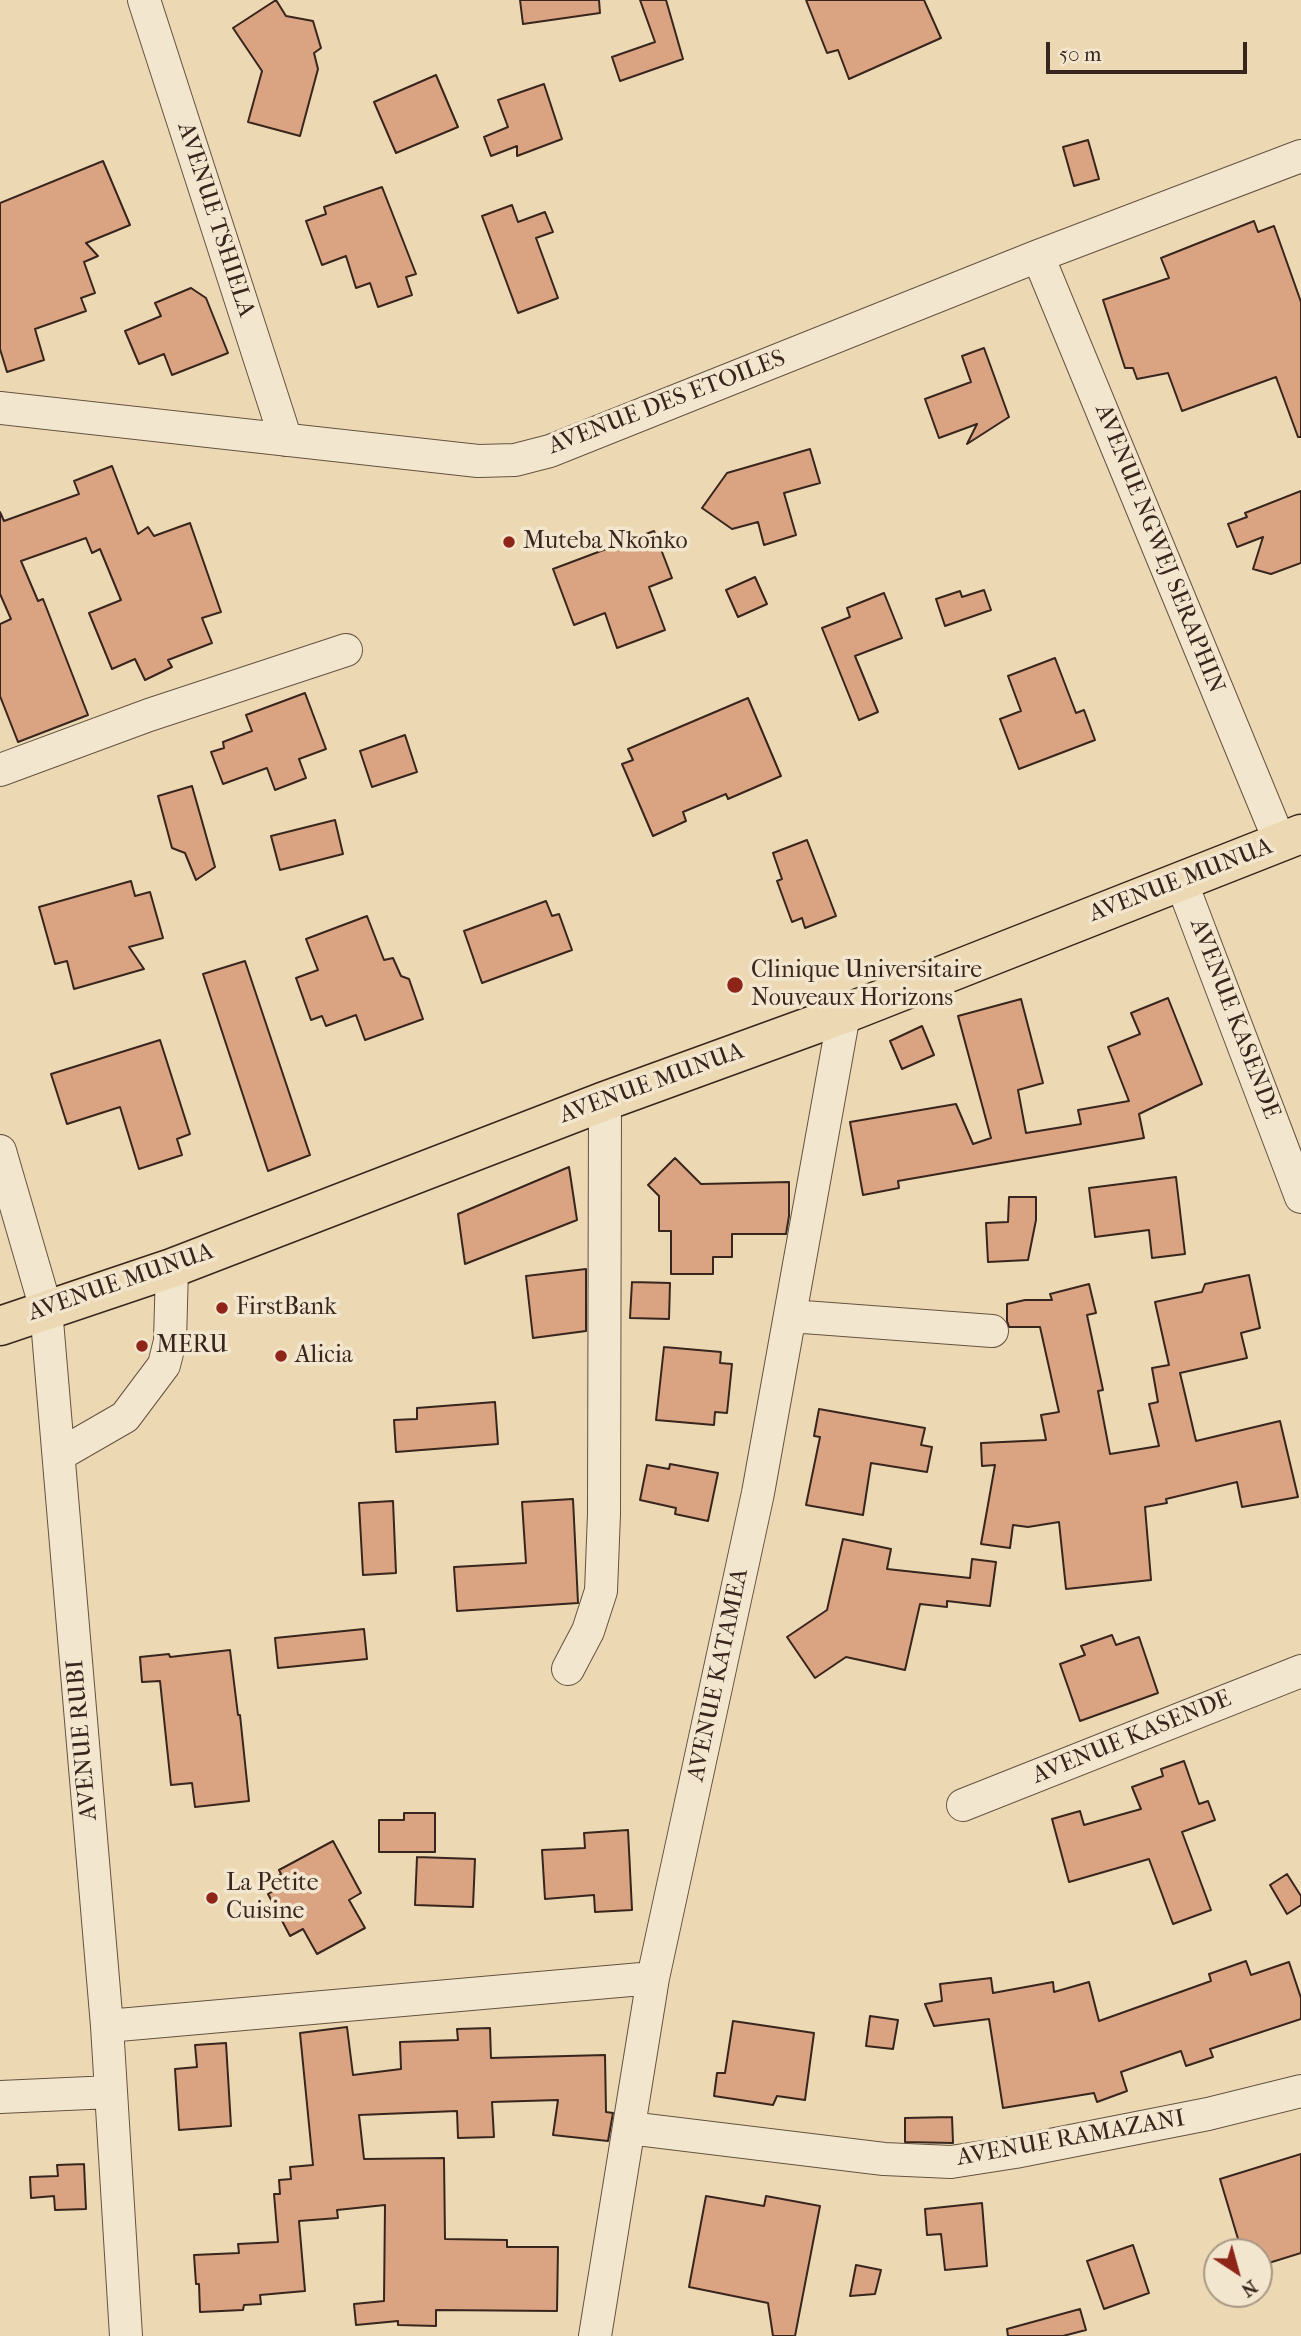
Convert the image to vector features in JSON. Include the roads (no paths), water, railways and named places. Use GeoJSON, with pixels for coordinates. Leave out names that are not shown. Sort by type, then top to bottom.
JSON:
{"type":"FeatureCollection","features":[{"type":"Feature","properties":{"kind":"main road","name":"AVENUE MUNUA"},"geometry":{"type":"LineString","coordinates":[[0,1326],[172,1268],[605,1101],[844,1014],[1290,838]]}},
{"type":"Feature","properties":{"kind":"street","name":"AVENUE TSHIELA"},"geometry":{"type":"LineString","coordinates":[[144,0],[286,440]]}},
{"type":"Feature","properties":{"kind":"street","name":"AVENUE DES ETOILES"},"geometry":{"type":"LineString","coordinates":[[0,408],[478,461],[515,460],[550,451],[1038,256],[1301,156]]}},
{"type":"Feature","properties":{"kind":"street","name":"AVENUE NGWEJ SERAPHIN"},"geometry":{"type":"LineString","coordinates":[[1038,256],[1290,838]]}},
{"type":"Feature","properties":{"kind":"street"},"geometry":{"type":"LineString","coordinates":[[0,770],[149,715],[346,650]]}},
{"type":"Feature","properties":{"kind":"street","name":"AVENUE KASENDE"},"geometry":{"type":"LineString","coordinates":[[1181,881],[1301,1196]]}},
{"type":"Feature","properties":{"kind":"street","name":"AVENUE KATAMEA"},"geometry":{"type":"LineString","coordinates":[[595,2336],[653,1978],[758,1493],[844,1014]]}},
{"type":"Feature","properties":{"kind":"street"},"geometry":{"type":"LineString","coordinates":[[568,1669],[588,1631],[601,1591],[604,1514],[605,1101]]}},
{"type":"Feature","properties":{"kind":"street","name":"AVENUE RUBI"},"geometry":{"type":"LineString","coordinates":[[0,1151],[46,1309],[107,2026],[126,2336]]}},
{"type":"Feature","properties":{"kind":"street"},"geometry":{"type":"LineString","coordinates":[[59,1455],[125,1417],[164,1365],[170,1341],[172,1268]]}},
{"type":"Feature","properties":{"kind":"street"},"geometry":{"type":"LineString","coordinates":[[790,1316],[992,1331]]}},
{"type":"Feature","properties":{"kind":"street","name":"AVENUE KASENDE"},"geometry":{"type":"LineString","coordinates":[[964,1805],[1301,1671]]}},
{"type":"Feature","properties":{"kind":"street"},"geometry":{"type":"LineString","coordinates":[[107,2026],[653,1978]]}},
{"type":"Feature","properties":{"kind":"street","name":"AVENUE RAMAZANI"},"geometry":{"type":"LineString","coordinates":[[629,2128],[884,2159],[951,2161],[1015,2152],[1195,2117],[1301,2091]]}},
{"type":"Feature","properties":{"kind":"street"},"geometry":{"type":"LineString","coordinates":[[0,2097],[111,2092]]}},
{"type":"Feature","properties":{"kind":"place","name":"Muteba Nkonko"},"geometry":{"type":"Point","coordinates":[509,542]}},
{"type":"Feature","properties":{"kind":"place","name":"Clinique Universitaire Nouveaux Horizons"},"geometry":{"type":"Point","coordinates":[735,985]}},
{"type":"Feature","properties":{"kind":"place","name":"FirstBank"},"geometry":{"type":"Point","coordinates":[222,1308]}},
{"type":"Feature","properties":{"kind":"place","name":"MERU"},"geometry":{"type":"Point","coordinates":[142,1346]}},
{"type":"Feature","properties":{"kind":"place","name":"Alicia"},"geometry":{"type":"Point","coordinates":[281,1356]}},
{"type":"Feature","properties":{"kind":"place","name":"La Petite Cuisine"},"geometry":{"type":"Point","coordinates":[212,1898]}}]}
